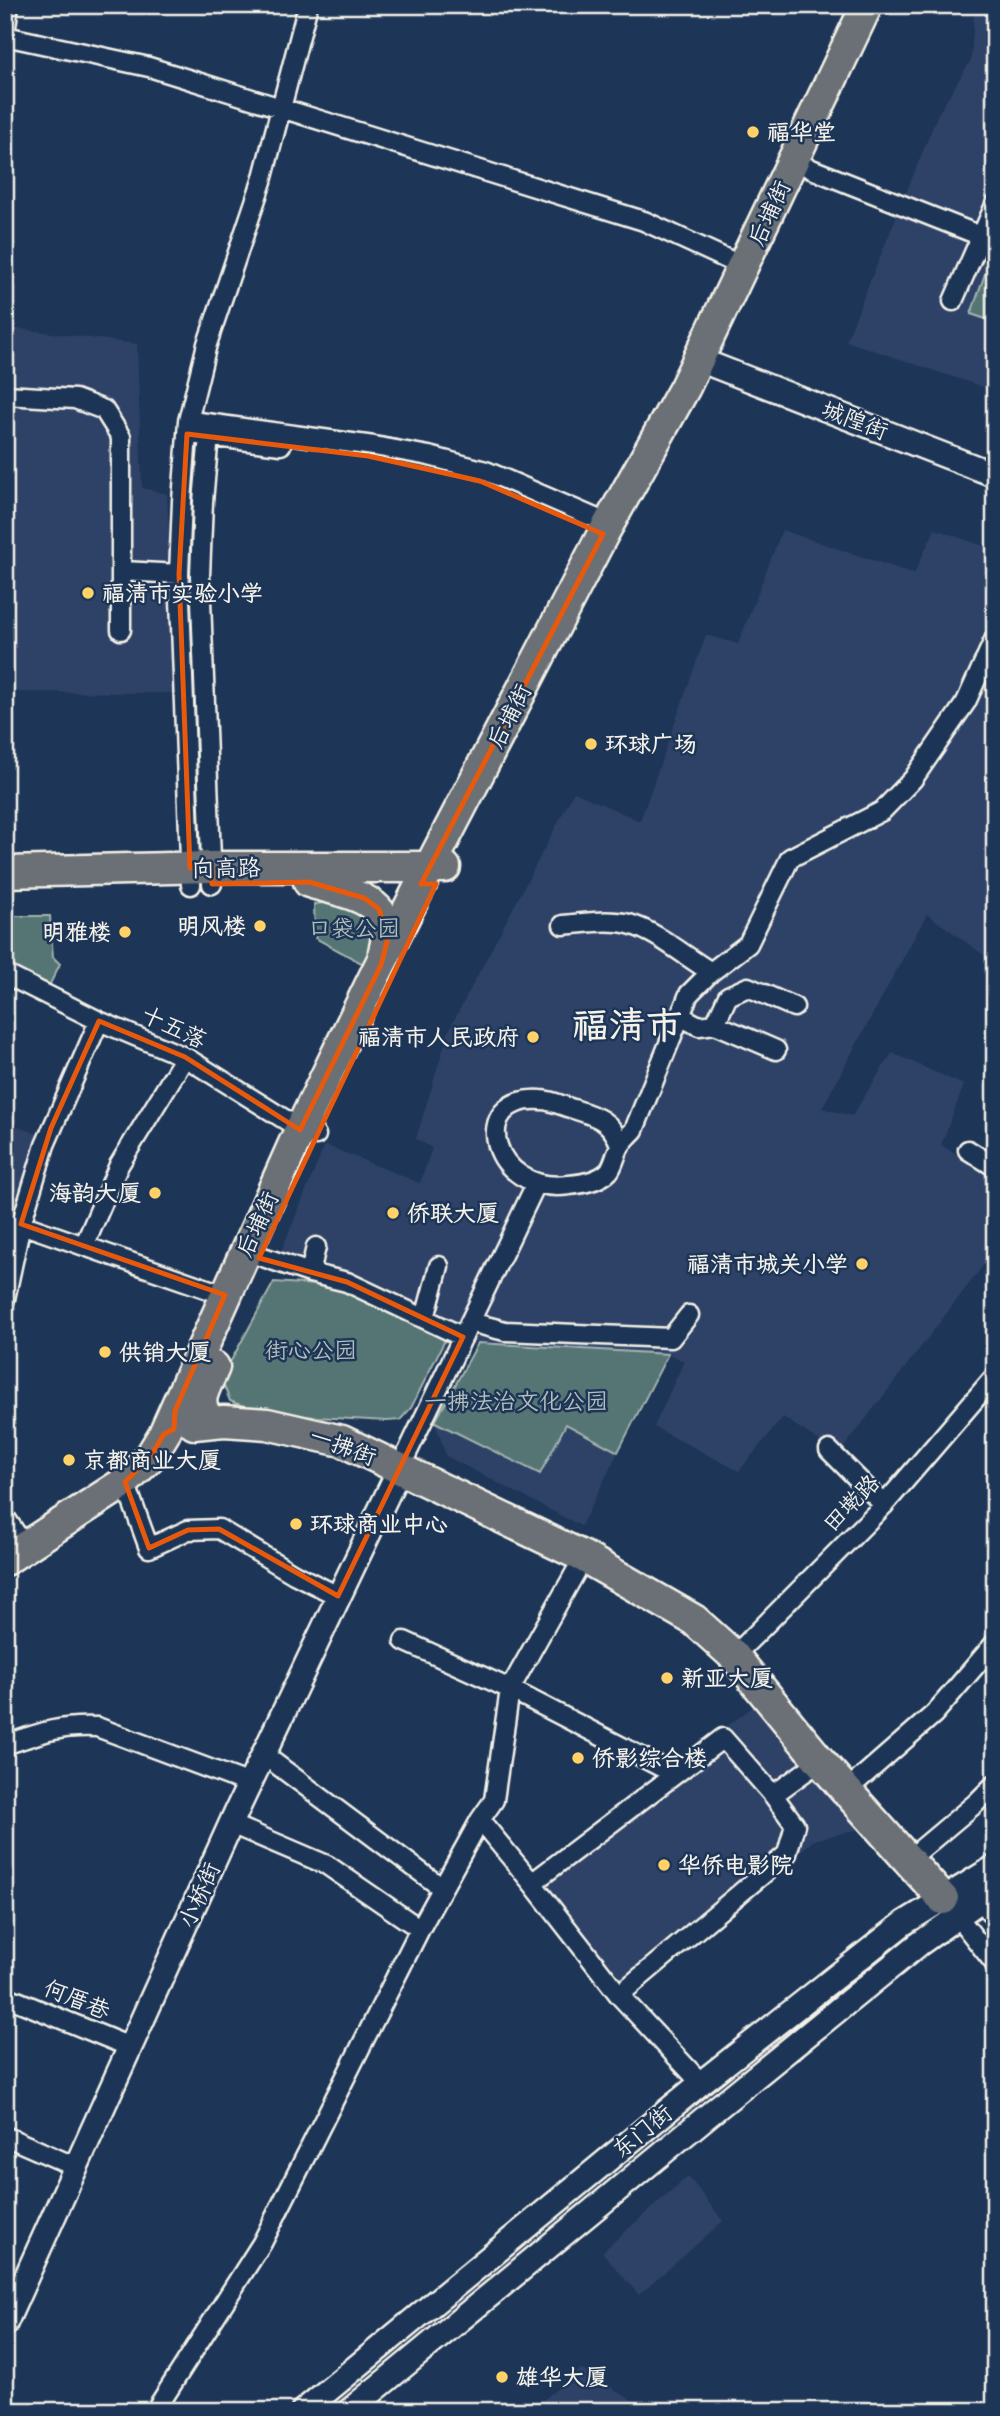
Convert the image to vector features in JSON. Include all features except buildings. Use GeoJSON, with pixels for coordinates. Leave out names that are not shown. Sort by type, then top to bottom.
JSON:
{"type":"FeatureCollection","features":[{"type":"Feature","properties":{"kind":"main road","name":"后埔街"},"geometry":{"type":"LineString","coordinates":[[171,1424],[225,1295],[389,978],[433,875],[606,529],[685,387],[867,5]]}},
{"type":"Feature","properties":{"kind":"main road","name":"后埔街"},"geometry":{"type":"LineString","coordinates":[[213,1422],[200,1408],[202,1396],[309,1132],[381,965],[715,366],[884,5]]}},
{"type":"Feature","properties":{"kind":"main road","name":"向高路"},"geometry":{"type":"LineString","coordinates":[[5,872],[201,876],[433,875]]}},
{"type":"Feature","properties":{"kind":"main road","name":"向高路"},"geometry":{"type":"LineString","coordinates":[[5,890],[201,876],[309,882],[433,875]]}},
{"type":"Feature","properties":{"kind":"main road","name":"向高路"},"geometry":{"type":"LineString","coordinates":[[309,882],[364,898],[379,909],[387,923],[388,938],[381,965]]}},
{"type":"Feature","properties":{"kind":"main road","name":"一拂街"},"geometry":{"type":"LineString","coordinates":[[171,1424],[267,1424],[304,1431],[342,1441],[400,1468]]}},
{"type":"Feature","properties":{"kind":"main road","name":"一拂街"},"geometry":{"type":"LineString","coordinates":[[171,1424],[179,1436],[190,1443],[255,1442],[288,1446],[336,1458],[378,1473],[400,1468]]}},
{"type":"Feature","properties":{"kind":"main road"},"geometry":{"type":"LineString","coordinates":[[15,1553],[125,1482],[150,1457],[171,1424]]}},
{"type":"Feature","properties":{"kind":"main road"},"geometry":{"type":"LineString","coordinates":[[400,1468],[584,1557],[694,1620],[734,1656],[820,1761],[950,1908]]}},
{"type":"Feature","properties":{"kind":"street"},"geometry":{"type":"LineString","coordinates":[[9,5],[5,35],[149,67],[644,221],[744,267]]}},
{"type":"Feature","properties":{"kind":"street"},"geometry":{"type":"LineString","coordinates":[[201,876],[179,575],[188,427],[207,344],[262,181],[308,5]]}},
{"type":"Feature","properties":{"kind":"street"},"geometry":{"type":"LineString","coordinates":[[809,168],[981,236]]}},
{"type":"Feature","properties":{"kind":"street"},"geometry":{"type":"LineString","coordinates":[[953,301],[995,205]]}},
{"type":"Feature","properties":{"kind":"street","name":"城隍街"},"geometry":{"type":"LineString","coordinates":[[715,366],[995,475]]}},
{"type":"Feature","properties":{"kind":"street"},"geometry":{"type":"LineString","coordinates":[[5,395],[75,399],[104,410],[121,437],[121,629]]}},
{"type":"Feature","properties":{"kind":"street"},"geometry":{"type":"LineString","coordinates":[[188,427],[374,446],[429,456],[486,471],[606,529]]}},
{"type":"Feature","properties":{"kind":"street"},"geometry":{"type":"LineString","coordinates":[[201,876],[200,575],[209,430]]}},
{"type":"Feature","properties":{"kind":"street"},"geometry":{"type":"LineString","coordinates":[[123,571],[179,575]]}},
{"type":"Feature","properties":{"kind":"street"},"geometry":{"type":"LineString","coordinates":[[620,1145],[616,1133],[607,1122],[543,1099],[523,1101],[510,1107],[498,1119],[495,1131],[500,1156],[516,1173],[536,1184],[554,1187],[586,1183],[609,1171],[620,1145],[634,1130],[689,994],[710,972],[748,944],[790,858],[882,811],[913,779],[966,702],[995,638]]}},
{"type":"Feature","properties":{"kind":"street"},"geometry":{"type":"LineString","coordinates":[[563,925],[629,924],[655,936],[710,972]]}},
{"type":"Feature","properties":{"kind":"street","name":"十五落"},"geometry":{"type":"LineString","coordinates":[[5,974],[99,1021],[185,1057],[309,1132]]}},
{"type":"Feature","properties":{"kind":"street"},"geometry":{"type":"LineString","coordinates":[[715,1024],[728,996],[748,987],[794,1007]]}},
{"type":"Feature","properties":{"kind":"street"},"geometry":{"type":"LineString","coordinates":[[680,1016],[699,1026],[715,1024],[776,1050]]}},
{"type":"Feature","properties":{"kind":"street"},"geometry":{"type":"LineString","coordinates":[[5,1299],[21,1223],[45,1145],[99,1021]]}},
{"type":"Feature","properties":{"kind":"street"},"geometry":{"type":"LineString","coordinates":[[84,1246],[119,1165],[185,1057]]}},
{"type":"Feature","properties":{"kind":"street"},"geometry":{"type":"LineString","coordinates":[[968,1150],[995,1167]]}},
{"type":"Feature","properties":{"kind":"street"},"geometry":{"type":"LineString","coordinates":[[400,1468],[536,1184]]}},
{"type":"Feature","properties":{"kind":"street"},"geometry":{"type":"LineString","coordinates":[[21,1223],[225,1295]]}},
{"type":"Feature","properties":{"kind":"street"},"geometry":{"type":"LineString","coordinates":[[310,1273],[316,1247]]}},
{"type":"Feature","properties":{"kind":"street"},"geometry":{"type":"LineString","coordinates":[[260,1256],[347,1282],[425,1318],[467,1330],[671,1338],[689,1315]]}},
{"type":"Feature","properties":{"kind":"street"},"geometry":{"type":"LineString","coordinates":[[425,1318],[439,1266]]}},
{"type":"Feature","properties":{"kind":"street","name":"田墘路"},"geometry":{"type":"LineString","coordinates":[[734,1656],[884,1505],[995,1376]]}},
{"type":"Feature","properties":{"kind":"street"},"geometry":{"type":"LineString","coordinates":[[828,1450],[884,1505]]}},
{"type":"Feature","properties":{"kind":"street","name":"小桥街"},"geometry":{"type":"LineString","coordinates":[[5,2324],[231,1824],[400,1468]]}},
{"type":"Feature","properties":{"kind":"street"},"geometry":{"type":"LineString","coordinates":[[125,1482],[149,1548],[188,1530],[219,1529],[293,1574],[338,1597]]}},
{"type":"Feature","properties":{"kind":"street"},"geometry":{"type":"LineString","coordinates":[[5,1517],[15,1553]]}},
{"type":"Feature","properties":{"kind":"street"},"geometry":{"type":"LineString","coordinates":[[155,2411],[262,2243],[419,1929],[494,1800],[509,1689],[584,1557]]}},
{"type":"Feature","properties":{"kind":"street"},"geometry":{"type":"LineString","coordinates":[[404,1641],[509,1689],[661,1767]]}},
{"type":"Feature","properties":{"kind":"street"},"geometry":{"type":"LineString","coordinates":[[846,1790],[934,1714],[995,1643]]}},
{"type":"Feature","properties":{"kind":"street"},"geometry":{"type":"LineString","coordinates":[[5,1745],[52,1729],[97,1727],[250,1784]]}},
{"type":"Feature","properties":{"kind":"street"},"geometry":{"type":"LineString","coordinates":[[533,1883],[723,1738],[773,1796],[795,1825],[787,1854],[619,1995]]}},
{"type":"Feature","properties":{"kind":"street"},"geometry":{"type":"LineString","coordinates":[[264,1755],[442,1888]]}},
{"type":"Feature","properties":{"kind":"street"},"geometry":{"type":"LineString","coordinates":[[773,1796],[820,1761]]}},
{"type":"Feature","properties":{"kind":"street"},"geometry":{"type":"LineString","coordinates":[[907,1861],[995,1784]]}},
{"type":"Feature","properties":{"kind":"street"},"geometry":{"type":"LineString","coordinates":[[480,1820],[533,1883],[619,1995],[701,2082]]}},
{"type":"Feature","properties":{"kind":"street"},"geometry":{"type":"LineString","coordinates":[[231,1824],[327,1865],[419,1929]]}},
{"type":"Feature","properties":{"kind":"street","name":"东门街"},"geometry":{"type":"LineString","coordinates":[[303,2411],[701,2082],[904,1923],[985,1898],[995,1867]]}},
{"type":"Feature","properties":{"kind":"street"},"geometry":{"type":"LineString","coordinates":[[950,1908],[995,1964]]}},
{"type":"Feature","properties":{"kind":"street","name":"东门街"},"geometry":{"type":"LineString","coordinates":[[349,2411],[919,1944],[950,1908]]}},
{"type":"Feature","properties":{"kind":"street","name":"何厝巷"},"geometry":{"type":"LineString","coordinates":[[5,1996],[130,2047]]}},
{"type":"Feature","properties":{"kind":"street"},"geometry":{"type":"LineString","coordinates":[[5,2136],[76,2167]]}},
{"type":"Feature","properties":{"kind":"highlighted area"},"geometry":{"type":"Polygon","coordinates":[[[187,434],[368,456],[480,481],[603,534],[421,884],[436,884],[259,1258],[347,1282],[463,1337],[338,1596],[219,1529],[188,1530],[149,1548],[125,1482],[150,1457],[164,1434],[174,1429],[175,1411],[225,1295],[21,1224],[51,1128],[99,1021],[185,1057],[300,1130],[381,965],[388,938],[379,909],[364,898],[309,882],[212,884],[212,867],[190,868],[179,574],[187,434]]]}},
{"type":"Feature","properties":{"kind":"shaded area"},"geometry":{"type":"Polygon","coordinates":[[[982,5],[995,5],[995,391],[846,341],[938,114],[971,60],[974,14],[982,5]]]}},
{"type":"Feature","properties":{"kind":"shaded area","name":"福清市实验小学"},"geometry":{"type":"Polygon","coordinates":[[[5,327],[137,344],[142,488],[167,494],[175,693],[5,692],[5,327]]]}},
{"type":"Feature","properties":{"kind":"shaded area"},"geometry":{"type":"Polygon","coordinates":[[[935,529],[995,550],[995,963],[927,914],[822,1108],[852,1116],[892,1053],[964,1085],[941,1145],[995,1178],[995,1250],[839,1454],[783,1417],[739,1471],[654,1427],[684,1361],[668,1354],[445,1340],[345,1287],[273,1271],[325,1145],[420,1183],[432,1148],[416,1139],[449,1030],[574,792],[640,821],[706,635],[738,644],[782,530],[914,574],[935,529]]]}},
{"type":"Feature","properties":{"kind":"shaded area"},"geometry":{"type":"Polygon","coordinates":[[[5,1122],[43,1136],[14,1234],[5,1234],[5,1122]]]}},
{"type":"Feature","properties":{"kind":"shaded area"},"geometry":{"type":"Polygon","coordinates":[[[435,1422],[540,1474],[566,1423],[618,1452],[581,1526],[446,1456],[435,1422]]]}},
{"type":"Feature","properties":{"kind":"shaded area"},"geometry":{"type":"Polygon","coordinates":[[[753,1707],[859,1829],[814,1840],[629,1993],[531,1872],[753,1707]]]}},
{"type":"Feature","properties":{"kind":"shaded area"},"geometry":{"type":"Polygon","coordinates":[[[688,2176],[723,2221],[639,2295],[602,2252],[688,2176]]]}},
{"type":"Feature","properties":{"kind":"shaded area"},"geometry":{"type":"Polygon","coordinates":[[[581,2369],[638,2404],[640,2411],[530,2411],[581,2369]]]}},
{"type":"Feature","properties":{"kind":"green space"},"geometry":{"type":"Polygon","coordinates":[[[995,245],[995,322],[971,314],[995,245]]]}},
{"type":"Feature","properties":{"kind":"green space","name":"口袋公园"},"geometry":{"type":"Polygon","coordinates":[[[347,901],[381,919],[367,966],[315,938],[314,904],[347,901]]]}},
{"type":"Feature","properties":{"kind":"green space"},"geometry":{"type":"Polygon","coordinates":[[[5,916],[50,916],[53,957],[60,964],[48,988],[5,967],[5,916]]]}},
{"type":"Feature","properties":{"kind":"green space","name":"街心公园"},"geometry":{"type":"Polygon","coordinates":[[[274,1282],[345,1287],[445,1340],[411,1408],[400,1420],[264,1414],[230,1401],[221,1379],[274,1282]]]}},
{"type":"Feature","properties":{"kind":"green space","name":"一拂法治文化公园"},"geometry":{"type":"Polygon","coordinates":[[[478,1343],[668,1354],[618,1452],[566,1424],[540,1474],[435,1422],[478,1343]]]}},
{"type":"Feature","properties":{"kind":"place","name":"福华堂"},"geometry":{"type":"Point","coordinates":[753,132]}},
{"type":"Feature","properties":{"kind":"place","name":"福清市实验小学"},"geometry":{"type":"Point","coordinates":[88,593]}},
{"type":"Feature","properties":{"kind":"place","name":"环球广场"},"geometry":{"type":"Point","coordinates":[591,744]}},
{"type":"Feature","properties":{"kind":"place","name":"明风楼"},"geometry":{"type":"Point","coordinates":[260,926]}},
{"type":"Feature","properties":{"kind":"place","name":"明雅楼"},"geometry":{"type":"Point","coordinates":[125,932]}},
{"type":"Feature","properties":{"kind":"place","name":"福清市人民政府"},"geometry":{"type":"Point","coordinates":[533,1037]}},
{"type":"Feature","properties":{"kind":"place","name":"海韵大厦"},"geometry":{"type":"Point","coordinates":[155,1193]}},
{"type":"Feature","properties":{"kind":"place","name":"侨联大厦"},"geometry":{"type":"Point","coordinates":[393,1213]}},
{"type":"Feature","properties":{"kind":"place","name":"福清市城关小学"},"geometry":{"type":"Point","coordinates":[862,1264]}},
{"type":"Feature","properties":{"kind":"place","name":"供销大厦"},"geometry":{"type":"Point","coordinates":[105,1352]}},
{"type":"Feature","properties":{"kind":"place","name":"京都商业大厦"},"geometry":{"type":"Point","coordinates":[69,1460]}},
{"type":"Feature","properties":{"kind":"place","name":"环球商业中心"},"geometry":{"type":"Point","coordinates":[296,1524]}},
{"type":"Feature","properties":{"kind":"place","name":"新亚大厦"},"geometry":{"type":"Point","coordinates":[667,1678]}},
{"type":"Feature","properties":{"kind":"place","name":"侨影综合楼"},"geometry":{"type":"Point","coordinates":[578,1758]}},
{"type":"Feature","properties":{"kind":"place","name":"华侨电影院"},"geometry":{"type":"Point","coordinates":[664,1865]}},
{"type":"Feature","properties":{"kind":"place","name":"雄华大厦"},"geometry":{"type":"Point","coordinates":[502,2377]}},
{"type":"Feature","properties":{"kind":"district","name":"福清市"},"geometry":{"type":"Point","coordinates":[627,1025]}}]}
